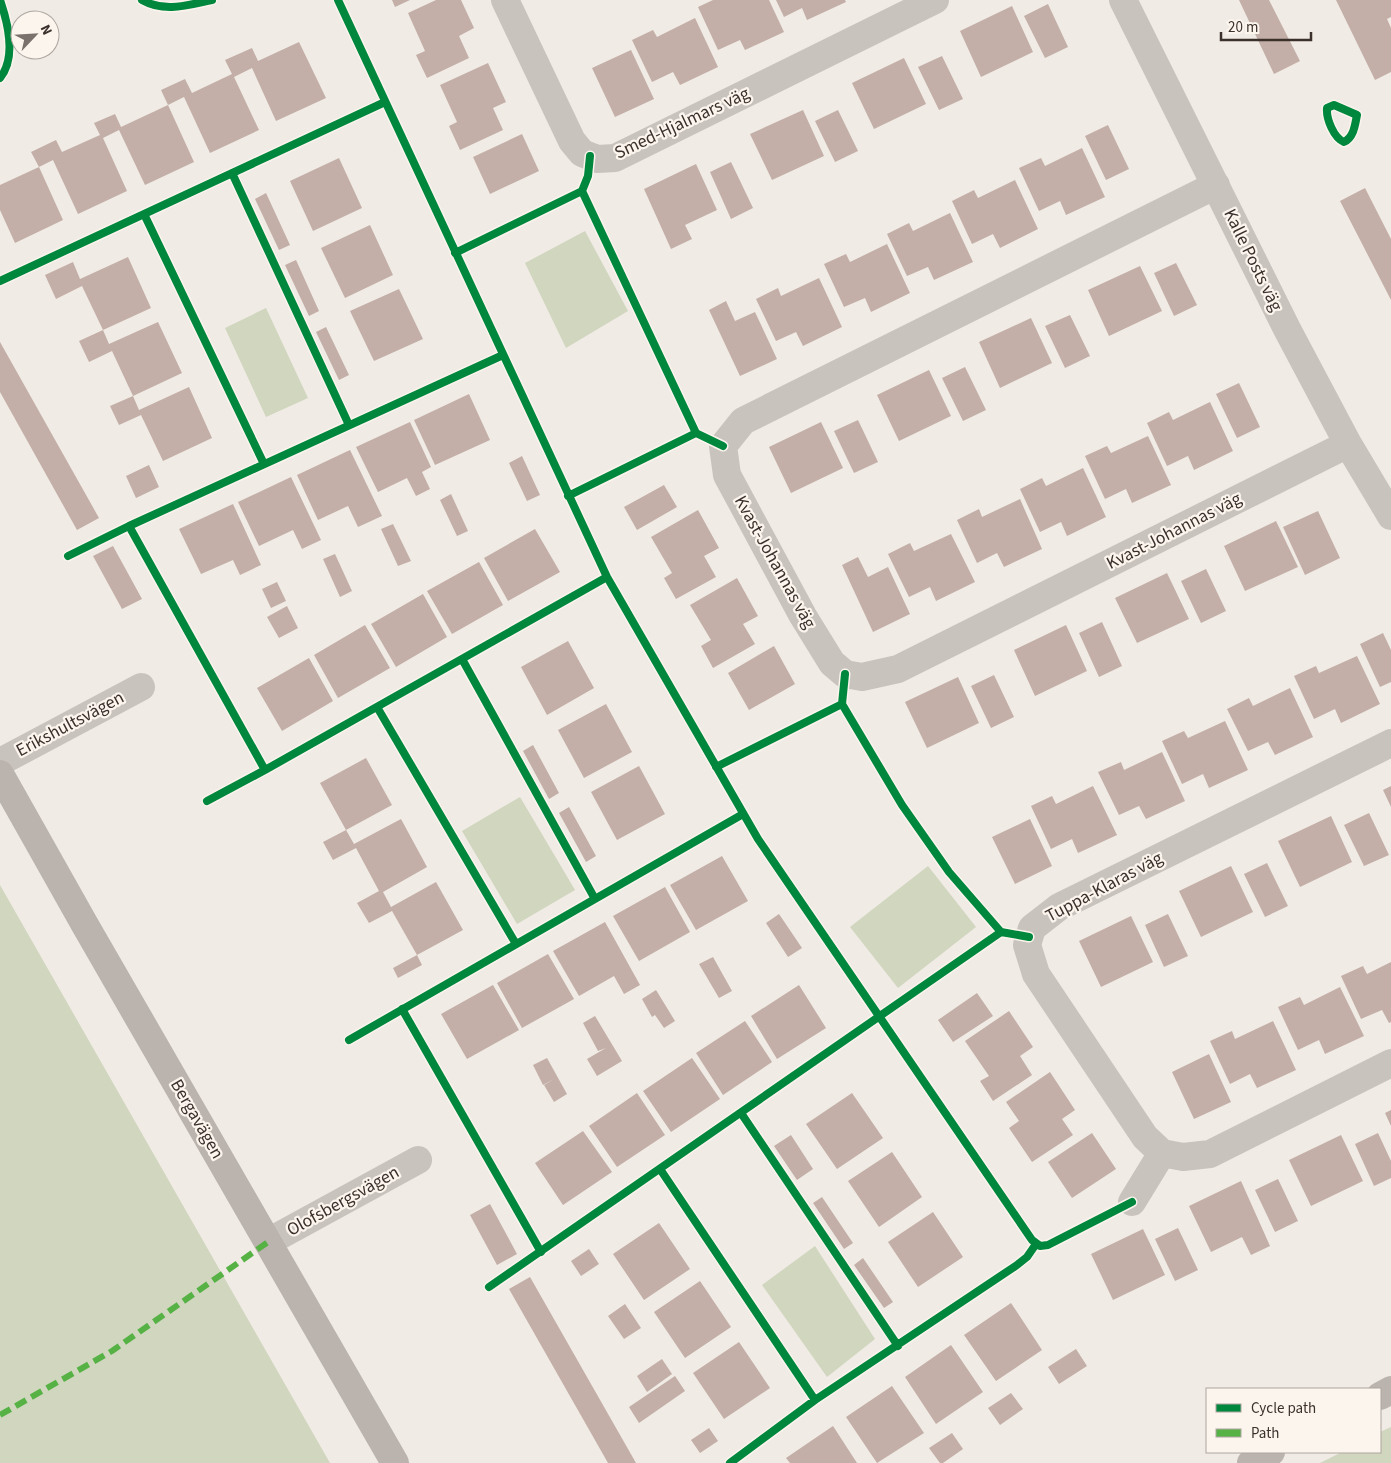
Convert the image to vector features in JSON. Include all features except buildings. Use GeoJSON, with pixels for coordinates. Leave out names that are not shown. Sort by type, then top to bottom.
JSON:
{"type":"FeatureCollection","features":[{"type":"Feature","properties":{"kind":"street","name":"Smed-Hjalmars väg"},"geometry":{"type":"LineString","coordinates":[[505,0],[572,140],[582,153],[597,158],[614,158],[935,0]]}},
{"type":"Feature","properties":{"kind":"street","name":"Kalle Posts väg"},"geometry":{"type":"LineString","coordinates":[[1123,0],[1286,329],[1348,444],[1391,516]]}},
{"type":"Feature","properties":{"kind":"street","name":"Kvast-Johannas väg"},"geometry":{"type":"LineString","coordinates":[[1216,185],[743,421],[723,446],[727,475],[803,616],[832,662],[845,674],[862,677],[898,669],[1348,444]]}},
{"type":"Feature","properties":{"kind":"street","name":"Erikshultsvägen"},"geometry":{"type":"LineString","coordinates":[[0,762],[141,687]]}},
{"type":"Feature","properties":{"kind":"street","name":"Tuppa-Klaras väg"},"geometry":{"type":"LineString","coordinates":[[1162,1153],[1145,1137],[1036,974],[1027,945],[1032,928],[1059,907],[1391,743]]}},
{"type":"Feature","properties":{"kind":"street","name":"Bergavägen"},"geometry":{"type":"LineString","coordinates":[[0,774],[395,1463]]}},
{"type":"Feature","properties":{"kind":"street"},"geometry":{"type":"LineString","coordinates":[[1132,1202],[1162,1153],[1183,1157],[1210,1154],[1391,1063]]}},
{"type":"Feature","properties":{"kind":"street","name":"Olofsbergsvägen"},"geometry":{"type":"LineString","coordinates":[[268,1242],[418,1160]]}},
{"type":"Feature","properties":{"kind":"street"},"geometry":{"type":"LineString","coordinates":[[1252,1463],[1269,1453]]}},
{"type":"Feature","properties":{"kind":"green space"},"geometry":{"type":"Polygon","coordinates":[[[585,231],[628,311],[566,348],[525,263],[585,231]]]}},
{"type":"Feature","properties":{"kind":"green space"},"geometry":{"type":"Polygon","coordinates":[[[266,308],[308,398],[266,417],[225,328],[266,308]]]}},
{"type":"Feature","properties":{"kind":"green space"},"geometry":{"type":"Polygon","coordinates":[[[520,797],[575,890],[517,924],[462,831],[520,797]]]}},
{"type":"Feature","properties":{"kind":"green space"},"geometry":{"type":"Polygon","coordinates":[[[928,866],[976,927],[898,988],[850,927],[928,866]]]}},
{"type":"Feature","properties":{"kind":"green space"},"geometry":{"type":"Polygon","coordinates":[[[0,885],[330,1463],[0,1463],[0,885]]]}},
{"type":"Feature","properties":{"kind":"green space"},"geometry":{"type":"Polygon","coordinates":[[[815,1246],[875,1339],[827,1377],[762,1285],[815,1246]]]}},
{"type":"Feature","properties":{"kind":"green space"},"geometry":{"type":"Polygon","coordinates":[[[1391,1427],[1391,1463],[1320,1463],[1340,1453],[1381,1453],[1381,1432],[1391,1427]]]}},
{"type":"Feature","properties":{"kind":"marked path"},"geometry":{"type":"LineString","coordinates":[[0,1415],[112,1351],[268,1242]]}},
{"type":"Feature","properties":{"kind":"cycle path"},"geometry":{"type":"LineString","coordinates":[[0,0],[8,29],[10,50],[5,70],[0,78]]}},
{"type":"Feature","properties":{"kind":"cycle path"},"geometry":{"type":"LineString","coordinates":[[142,0],[151,4],[168,7],[185,6],[212,0]]}},
{"type":"Feature","properties":{"kind":"cycle path"},"geometry":{"type":"LineString","coordinates":[[338,0],[607,577],[758,839],[1032,1240],[1040,1246],[1048,1245],[1132,1202]]}},
{"type":"Feature","properties":{"kind":"cycle path"},"geometry":{"type":"LineString","coordinates":[[0,281],[385,102]]}},
{"type":"Feature","properties":{"kind":"cycle path"},"geometry":{"type":"LineString","coordinates":[[1334,105],[1357,115],[1352,134],[1344,142],[1337,137],[1331,128],[1328,117],[1327,108],[1334,105]]}},
{"type":"Feature","properties":{"kind":"cycle path"},"geometry":{"type":"LineString","coordinates":[[455,253],[582,191],[588,176],[590,156]]}},
{"type":"Feature","properties":{"kind":"cycle path"},"geometry":{"type":"LineString","coordinates":[[232,173],[349,425]]}},
{"type":"Feature","properties":{"kind":"cycle path"},"geometry":{"type":"LineString","coordinates":[[582,191],[696,433],[723,446]]}},
{"type":"Feature","properties":{"kind":"cycle path"},"geometry":{"type":"LineString","coordinates":[[144,214],[264,464]]}},
{"type":"Feature","properties":{"kind":"cycle path"},"geometry":{"type":"LineString","coordinates":[[68,556],[129,526],[503,355]]}},
{"type":"Feature","properties":{"kind":"cycle path"},"geometry":{"type":"LineString","coordinates":[[568,496],[696,433]]}},
{"type":"Feature","properties":{"kind":"cycle path"},"geometry":{"type":"LineString","coordinates":[[129,526],[265,770]]}},
{"type":"Feature","properties":{"kind":"cycle path"},"geometry":{"type":"LineString","coordinates":[[207,801],[607,577]]}},
{"type":"Feature","properties":{"kind":"cycle path"},"geometry":{"type":"LineString","coordinates":[[462,659],[595,899]]}},
{"type":"Feature","properties":{"kind":"cycle path"},"geometry":{"type":"LineString","coordinates":[[845,674],[842,704],[902,805],[949,872],[1001,932],[1029,937]]}},
{"type":"Feature","properties":{"kind":"cycle path"},"geometry":{"type":"LineString","coordinates":[[716,767],[842,704]]}},
{"type":"Feature","properties":{"kind":"cycle path"},"geometry":{"type":"LineString","coordinates":[[377,707],[516,944]]}},
{"type":"Feature","properties":{"kind":"cycle path"},"geometry":{"type":"LineString","coordinates":[[349,1040],[743,814]]}},
{"type":"Feature","properties":{"kind":"cycle path"},"geometry":{"type":"LineString","coordinates":[[489,1287],[1001,932]]}},
{"type":"Feature","properties":{"kind":"cycle path"},"geometry":{"type":"LineString","coordinates":[[402,1009],[541,1252]]}},
{"type":"Feature","properties":{"kind":"cycle path"},"geometry":{"type":"LineString","coordinates":[[741,1113],[898,1346]]}},
{"type":"Feature","properties":{"kind":"cycle path"},"geometry":{"type":"LineString","coordinates":[[660,1169],[815,1400]]}},
{"type":"Feature","properties":{"kind":"cycle path"},"geometry":{"type":"LineString","coordinates":[[730,1463],[815,1400],[1017,1265],[1027,1257],[1036,1244]]}}]}
